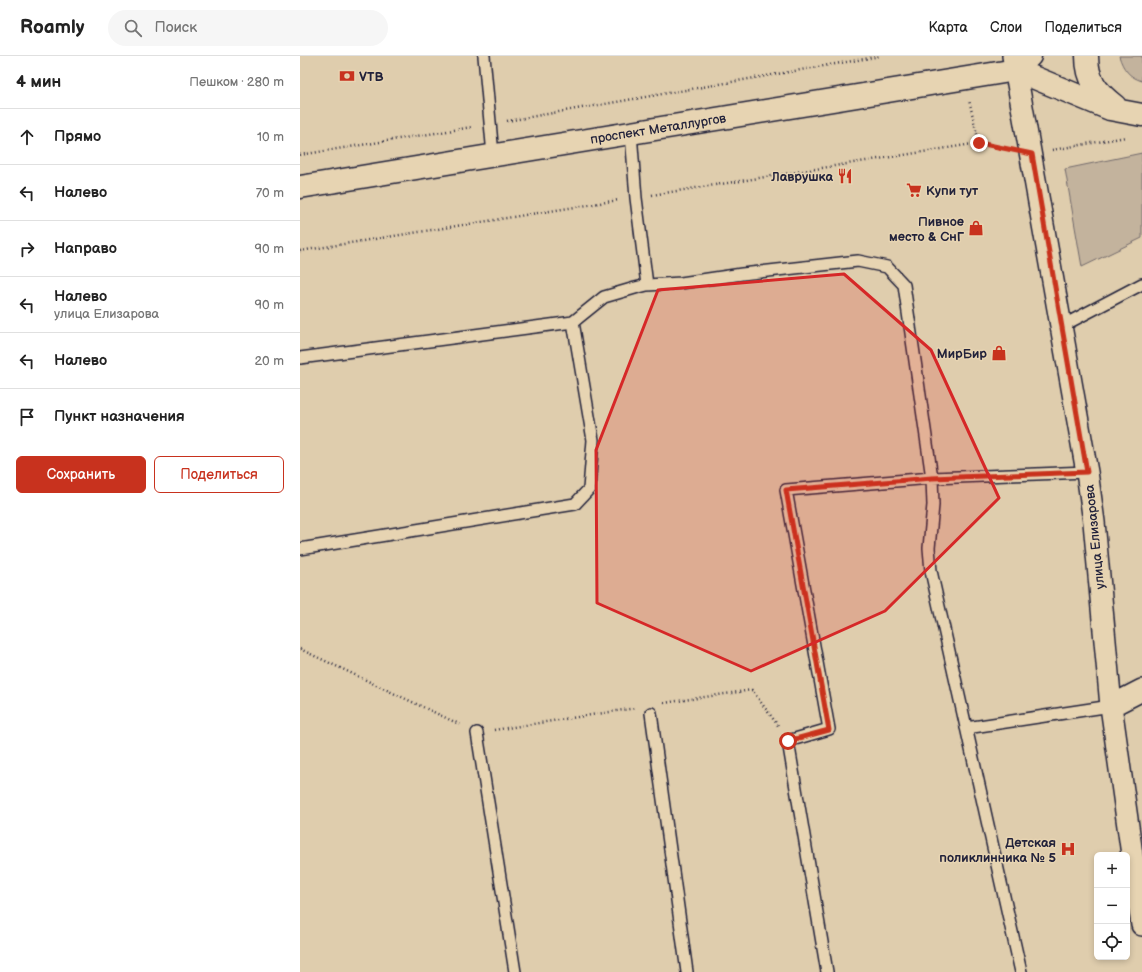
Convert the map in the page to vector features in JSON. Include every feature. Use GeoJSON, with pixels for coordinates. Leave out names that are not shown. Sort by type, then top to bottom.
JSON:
{"type":"FeatureCollection","features":[{"type":"Feature","properties":{"kind":"street"},"geometry":{"type":"LineString","coordinates":[[1087,56],[1087,65],[1094,85],[1102,96],[1118,109],[1140,115]]}},
{"type":"Feature","properties":{"kind":"street"},"geometry":{"type":"LineString","coordinates":[[1020,61],[1110,109],[1140,115]]}},
{"type":"Feature","properties":{"kind":"street","name":"проспект Металлургов"},"geometry":{"type":"LineString","coordinates":[[300,187],[964,78],[1020,61]]}},
{"type":"Feature","properties":{"kind":"street","name":"улица Елизарова"},"geometry":{"type":"LineString","coordinates":[[1020,61],[1032,154],[1087,472],[1094,522],[1111,706],[1142,926]]}},
{"type":"Feature","properties":{"kind":"street"},"geometry":{"type":"LineString","coordinates":[[1111,706],[1142,690]]}},
{"type":"Feature","properties":{"kind":"lane"},"geometry":{"type":"LineString","coordinates":[[484,56],[493,155]]}},
{"type":"Feature","properties":{"kind":"lane"},"geometry":{"type":"LineString","coordinates":[[631,133],[636,198],[647,285]]}},
{"type":"Feature","properties":{"kind":"lane"},"geometry":{"type":"LineString","coordinates":[[300,358],[573,322],[604,297],[647,285],[681,283],[742,274],[858,261],[887,267],[904,286],[932,478],[933,505],[929,548],[931,571],[1021,972]]}},
{"type":"Feature","properties":{"kind":"lane"},"geometry":{"type":"LineString","coordinates":[[1062,326],[1142,284]]}},
{"type":"Feature","properties":{"kind":"lane"},"geometry":{"type":"LineString","coordinates":[[300,549],[575,504],[589,489],[593,440],[573,322]]}},
{"type":"Feature","properties":{"kind":"lane"},"geometry":{"type":"LineString","coordinates":[[827,972],[788,741],[829,730],[786,490],[932,478],[1087,472]]}},
{"type":"Feature","properties":{"kind":"lane"},"geometry":{"type":"LineString","coordinates":[[966,728],[1111,706]]}},
{"type":"Feature","properties":{"kind":"lane"},"geometry":{"type":"LineString","coordinates":[[646,710],[687,972]]}},
{"type":"Feature","properties":{"kind":"lane"},"geometry":{"type":"LineString","coordinates":[[477,733],[515,972]]}},
{"type":"Feature","properties":{"kind":"path"},"geometry":{"type":"LineString","coordinates":[[300,155],[491,124],[881,56]]}},
{"type":"Feature","properties":{"kind":"path"},"geometry":{"type":"LineString","coordinates":[[964,78],[979,143]]}},
{"type":"Feature","properties":{"kind":"path"},"geometry":{"type":"LineString","coordinates":[[300,251],[979,143],[1032,154],[1127,137]]}},
{"type":"Feature","properties":{"kind":"path"},"geometry":{"type":"LineString","coordinates":[[300,649],[477,733],[646,710]]}},
{"type":"Feature","properties":{"kind":"path"},"geometry":{"type":"LineString","coordinates":[[658,704],[752,690],[788,741]]}},
{"type":"Feature","properties":{"kind":"highlighted area"},"geometry":{"type":"Polygon","coordinates":[[[844,274],[931,350],[999,498],[885,611],[751,671],[597,603],[596,450],[658,290],[844,274]]]}},
{"type":"Feature","properties":{"kind":"shaded area"},"geometry":{"type":"Polygon","coordinates":[[[1119,56],[1142,56],[1142,81],[1133,77],[1127,72],[1122,65],[1119,56]]]}},
{"type":"Feature","properties":{"kind":"shaded area"},"geometry":{"type":"Polygon","coordinates":[[[1142,153],[1142,238],[1082,267],[1065,169],[1142,153]]]}},
{"type":"Feature","properties":{"kind":"place","name":"VTB"},"geometry":{"type":"Point","coordinates":[347,76]}},
{"type":"Feature","properties":{"kind":"place","name":"Лаврушка"},"geometry":{"type":"Point","coordinates":[845,176]}},
{"type":"Feature","properties":{"kind":"place","name":"Купи тут"},"geometry":{"type":"Point","coordinates":[914,190]}},
{"type":"Feature","properties":{"kind":"place","name":"Пивное место & СнГ"},"geometry":{"type":"Point","coordinates":[976,228]}},
{"type":"Feature","properties":{"kind":"place","name":"МирБир"},"geometry":{"type":"Point","coordinates":[999,353]}},
{"type":"Feature","properties":{"kind":"place","name":"Детская поликлинника № 5"},"geometry":{"type":"Point","coordinates":[1068,849]}},
{"type":"Feature","properties":{"kind":"route"},"geometry":{"type":"LineString","coordinates":[[788,741],[829,730],[786,490],[932,478],[1087,472],[1032,154],[979,143]]}}]}
